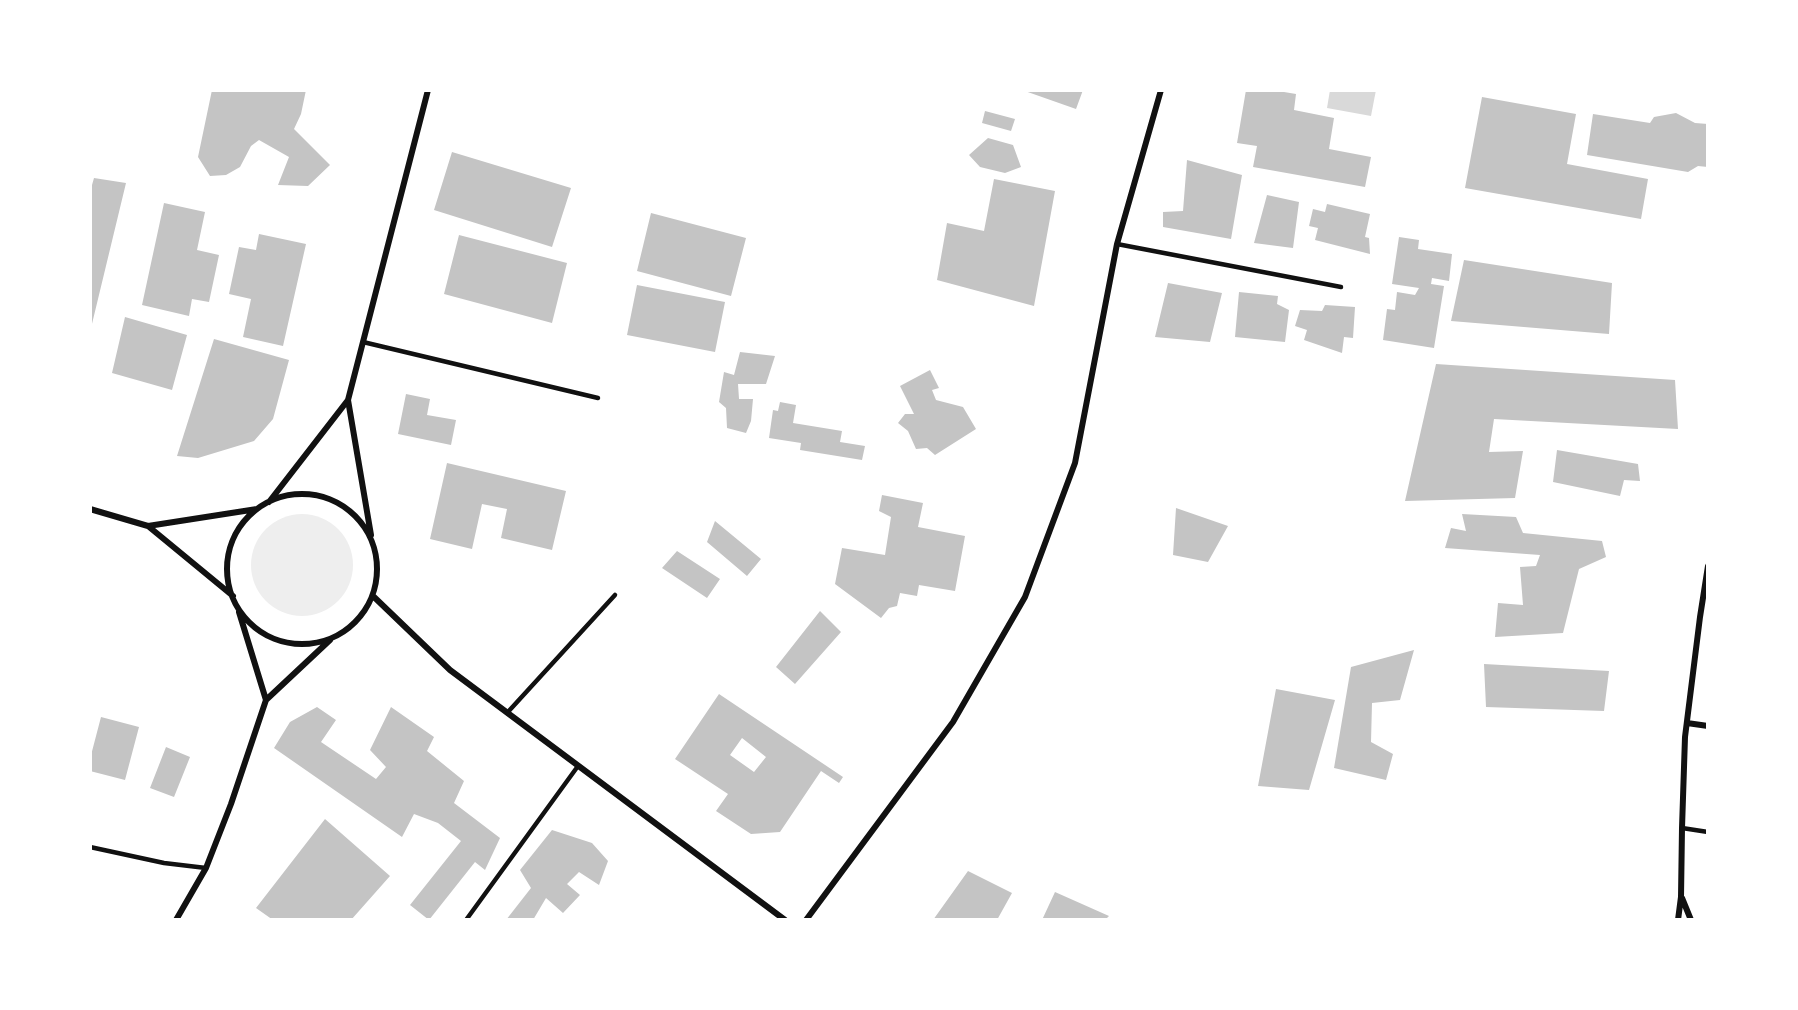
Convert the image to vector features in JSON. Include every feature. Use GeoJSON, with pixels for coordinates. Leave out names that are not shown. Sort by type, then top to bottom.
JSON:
{"type":"FeatureCollection","features":[{"type":"Feature","properties":{"kind":"street"},"geometry":{"type":"LineString","coordinates":[[269,502],[348,400],[428,90]]}},
{"type":"Feature","properties":{"kind":"street"},"geometry":{"type":"LineString","coordinates":[[806,920],[953,722],[1025,597],[1075,463],[1117,244],[1161,90]]}},
{"type":"Feature","properties":{"kind":"street"},"geometry":{"type":"LineString","coordinates":[[176,920],[206,868],[231,804],[266,700],[331,638],[357,621],[373,596],[377,578],[377,559],[348,400]]}},
{"type":"Feature","properties":{"kind":"street"},"geometry":{"type":"LineString","coordinates":[[266,700],[228,577],[228,558],[233,539],[243,522],[269,502],[293,495],[317,496],[340,504],[359,520],[372,540]]}},
{"type":"Feature","properties":{"kind":"street"},"geometry":{"type":"LineString","coordinates":[[90,509],[148,525],[257,509]]}},
{"type":"Feature","properties":{"kind":"street"},"geometry":{"type":"LineString","coordinates":[[148,525],[233,596]]}},
{"type":"Feature","properties":{"kind":"street"},"geometry":{"type":"LineString","coordinates":[[1678,920],[1682,897],[1682,828],[1687,723],[1708,566]]}},
{"type":"Feature","properties":{"kind":"street"},"geometry":{"type":"LineString","coordinates":[[373,596],[450,670],[785,920]]}},
{"type":"Feature","properties":{"kind":"street"},"geometry":{"type":"LineString","coordinates":[[238,607],[251,624],[269,636],[289,643],[311,644],[331,638]]}},
{"type":"Feature","properties":{"kind":"street"},"geometry":{"type":"LineString","coordinates":[[1700,617],[1708,618]]}},
{"type":"Feature","properties":{"kind":"street"},"geometry":{"type":"LineString","coordinates":[[1687,723],[1708,726]]}},
{"type":"Feature","properties":{"kind":"street"},"geometry":{"type":"LineString","coordinates":[[1682,897],[1691,920]]}},
{"type":"Feature","properties":{"kind":"lane"},"geometry":{"type":"LineString","coordinates":[[1117,244],[1341,287]]}},
{"type":"Feature","properties":{"kind":"lane"},"geometry":{"type":"LineString","coordinates":[[363,342],[598,398]]}},
{"type":"Feature","properties":{"kind":"lane"},"geometry":{"type":"LineString","coordinates":[[507,712],[615,595]]}},
{"type":"Feature","properties":{"kind":"lane"},"geometry":{"type":"LineString","coordinates":[[466,920],[578,766]]}},
{"type":"Feature","properties":{"kind":"lane"},"geometry":{"type":"LineString","coordinates":[[1682,828],[1708,831]]}},
{"type":"Feature","properties":{"kind":"lane"},"geometry":{"type":"LineString","coordinates":[[90,847],[164,863],[206,868]]}},
{"type":"Feature","properties":{"kind":"shaded area"},"geometry":{"type":"Polygon","coordinates":[[[1330,90],[1376,90],[1371,116],[1327,108],[1330,90]]]}},
{"type":"Feature","properties":{"kind":"shaded area"},"geometry":{"type":"Polygon","coordinates":[[[302,514],[322,518],[338,529],[349,545],[353,565],[349,585],[338,601],[322,612],[302,616],[282,612],[266,601],[255,585],[251,565],[255,545],[266,529],[282,518],[302,514]]]}},
{"type":"Feature","properties":{"kind":"building"},"geometry":{"type":"Polygon","coordinates":[[[212,90],[306,90],[301,114],[294,129],[330,165],[308,186],[278,185],[289,157],[259,140],[251,146],[240,167],[226,175],[210,176],[198,157],[212,90]]]}},
{"type":"Feature","properties":{"kind":"building"},"geometry":{"type":"Polygon","coordinates":[[[1022,90],[1083,90],[1076,109],[1022,90]]]}},
{"type":"Feature","properties":{"kind":"building"},"geometry":{"type":"Polygon","coordinates":[[[1246,90],[1272,90],[1296,94],[1294,110],[1334,118],[1329,149],[1371,157],[1365,187],[1253,167],[1257,146],[1237,143],[1246,90]]]}},
{"type":"Feature","properties":{"kind":"building"},"geometry":{"type":"Polygon","coordinates":[[[1482,97],[1576,114],[1567,164],[1648,179],[1641,219],[1465,188],[1482,97]]]}},
{"type":"Feature","properties":{"kind":"building"},"geometry":{"type":"Polygon","coordinates":[[[985,111],[1015,119],[1011,131],[982,123],[985,111]]]}},
{"type":"Feature","properties":{"kind":"building"},"geometry":{"type":"Polygon","coordinates":[[[1676,113],[1695,123],[1708,124],[1708,167],[1698,166],[1688,172],[1587,155],[1593,114],[1650,123],[1654,117],[1676,113]]]}},
{"type":"Feature","properties":{"kind":"building"},"geometry":{"type":"Polygon","coordinates":[[[988,138],[1013,145],[1021,167],[1005,173],[980,167],[969,155],[988,138]]]}},
{"type":"Feature","properties":{"kind":"building"},"geometry":{"type":"Polygon","coordinates":[[[452,152],[571,188],[552,247],[434,210],[452,152]]]}},
{"type":"Feature","properties":{"kind":"building"},"geometry":{"type":"Polygon","coordinates":[[[1187,160],[1242,175],[1231,239],[1163,227],[1163,212],[1183,211],[1187,160]]]}},
{"type":"Feature","properties":{"kind":"building"},"geometry":{"type":"Polygon","coordinates":[[[94,178],[126,183],[91,328],[90,192],[94,178]]]}},
{"type":"Feature","properties":{"kind":"building"},"geometry":{"type":"Polygon","coordinates":[[[994,179],[1055,191],[1034,306],[937,280],[947,223],[984,231],[994,179]]]}},
{"type":"Feature","properties":{"kind":"building"},"geometry":{"type":"Polygon","coordinates":[[[1267,195],[1299,202],[1293,248],[1254,243],[1267,195]]]}},
{"type":"Feature","properties":{"kind":"building"},"geometry":{"type":"Polygon","coordinates":[[[164,203],[205,212],[197,250],[219,255],[209,302],[192,299],[189,316],[142,305],[164,203]]]}},
{"type":"Feature","properties":{"kind":"building"},"geometry":{"type":"Polygon","coordinates":[[[1327,204],[1370,214],[1365,237],[1369,238],[1370,254],[1315,240],[1318,228],[1309,226],[1313,209],[1325,212],[1327,204]]]}},
{"type":"Feature","properties":{"kind":"building"},"geometry":{"type":"Polygon","coordinates":[[[651,213],[746,238],[731,296],[637,271],[651,213]]]}},
{"type":"Feature","properties":{"kind":"building"},"geometry":{"type":"Polygon","coordinates":[[[259,234],[306,244],[283,346],[243,337],[251,299],[229,294],[239,247],[256,250],[259,234]]]}},
{"type":"Feature","properties":{"kind":"building"},"geometry":{"type":"Polygon","coordinates":[[[459,235],[567,263],[552,323],[444,294],[459,235]]]}},
{"type":"Feature","properties":{"kind":"building"},"geometry":{"type":"Polygon","coordinates":[[[1399,237],[1419,240],[1418,249],[1452,254],[1449,281],[1432,278],[1431,284],[1444,286],[1434,348],[1383,340],[1387,309],[1395,310],[1397,292],[1415,295],[1419,288],[1392,284],[1399,237]]]}},
{"type":"Feature","properties":{"kind":"building"},"geometry":{"type":"Polygon","coordinates":[[[1464,260],[1612,283],[1609,334],[1451,321],[1464,260]]]}},
{"type":"Feature","properties":{"kind":"building"},"geometry":{"type":"Polygon","coordinates":[[[1168,283],[1222,293],[1210,342],[1155,337],[1168,283]]]}},
{"type":"Feature","properties":{"kind":"building"},"geometry":{"type":"Polygon","coordinates":[[[637,285],[725,302],[715,352],[627,335],[637,285]]]}},
{"type":"Feature","properties":{"kind":"building"},"geometry":{"type":"Polygon","coordinates":[[[1239,292],[1278,296],[1277,304],[1289,310],[1285,342],[1235,337],[1239,292]]]}},
{"type":"Feature","properties":{"kind":"building"},"geometry":{"type":"Polygon","coordinates":[[[1325,305],[1355,307],[1353,338],[1344,337],[1342,353],[1304,340],[1307,330],[1295,326],[1300,310],[1322,311],[1325,305]]]}},
{"type":"Feature","properties":{"kind":"building"},"geometry":{"type":"Polygon","coordinates":[[[125,317],[187,335],[172,390],[112,373],[125,317]]]}},
{"type":"Feature","properties":{"kind":"building"},"geometry":{"type":"Polygon","coordinates":[[[214,339],[289,360],[273,419],[254,441],[198,458],[177,456],[214,339]]]}},
{"type":"Feature","properties":{"kind":"building"},"geometry":{"type":"Polygon","coordinates":[[[740,352],[775,356],[766,384],[738,384],[739,399],[753,399],[751,421],[746,433],[727,428],[726,408],[719,402],[724,372],[734,375],[740,352]]]}},
{"type":"Feature","properties":{"kind":"building"},"geometry":{"type":"Polygon","coordinates":[[[1436,364],[1675,380],[1678,429],[1494,419],[1489,452],[1523,451],[1515,498],[1405,501],[1436,364]]]}},
{"type":"Feature","properties":{"kind":"building"},"geometry":{"type":"Polygon","coordinates":[[[930,370],[939,388],[932,390],[936,400],[963,407],[976,429],[935,455],[927,448],[916,449],[908,431],[898,423],[905,414],[914,414],[900,386],[930,370]]]}},
{"type":"Feature","properties":{"kind":"building"},"geometry":{"type":"Polygon","coordinates":[[[406,394],[430,399],[427,415],[456,420],[451,445],[398,434],[406,394]]]}},
{"type":"Feature","properties":{"kind":"building"},"geometry":{"type":"Polygon","coordinates":[[[780,402],[796,405],[793,423],[842,431],[840,442],[865,446],[862,460],[800,450],[801,443],[769,438],[773,410],[778,411],[780,402]]]}},
{"type":"Feature","properties":{"kind":"building"},"geometry":{"type":"Polygon","coordinates":[[[1557,450],[1638,464],[1640,481],[1624,480],[1620,496],[1553,482],[1557,450]]]}},
{"type":"Feature","properties":{"kind":"building"},"geometry":{"type":"Polygon","coordinates":[[[447,463],[566,491],[552,550],[501,538],[507,509],[482,504],[472,549],[430,539],[447,463]]]}},
{"type":"Feature","properties":{"kind":"building"},"geometry":{"type":"Polygon","coordinates":[[[882,495],[923,503],[918,527],[965,536],[955,591],[919,585],[917,596],[900,593],[897,606],[889,608],[881,618],[835,584],[842,548],[885,555],[891,517],[879,511],[882,495]]]}},
{"type":"Feature","properties":{"kind":"building"},"geometry":{"type":"Polygon","coordinates":[[[1176,508],[1228,526],[1208,562],[1173,555],[1176,508]]]}},
{"type":"Feature","properties":{"kind":"building"},"geometry":{"type":"Polygon","coordinates":[[[1462,514],[1516,517],[1523,533],[1602,541],[1606,557],[1579,569],[1563,633],[1495,637],[1498,603],[1523,605],[1520,567],[1536,566],[1540,555],[1445,548],[1451,528],[1466,531],[1462,514]]]}},
{"type":"Feature","properties":{"kind":"building"},"geometry":{"type":"Polygon","coordinates":[[[715,521],[761,559],[747,576],[707,542],[715,521]]]}},
{"type":"Feature","properties":{"kind":"building"},"geometry":{"type":"Polygon","coordinates":[[[677,551],[720,579],[707,598],[662,568],[677,551]]]}},
{"type":"Feature","properties":{"kind":"building"},"geometry":{"type":"Polygon","coordinates":[[[820,611],[841,632],[795,684],[776,667],[820,611]]]}},
{"type":"Feature","properties":{"kind":"building"},"geometry":{"type":"Polygon","coordinates":[[[1414,650],[1400,700],[1372,703],[1371,742],[1393,754],[1386,780],[1334,768],[1351,667],[1414,650]]]}},
{"type":"Feature","properties":{"kind":"building"},"geometry":{"type":"Polygon","coordinates":[[[1484,664],[1609,671],[1604,711],[1486,707],[1484,664]]]}},
{"type":"Feature","properties":{"kind":"building"},"geometry":{"type":"Polygon","coordinates":[[[1276,689],[1335,700],[1309,790],[1258,786],[1276,689]]]}},
{"type":"Feature","properties":{"kind":"building"},"geometry":{"type":"Polygon","coordinates":[[[719,694],[843,777],[839,783],[821,771],[780,832],[751,834],[716,811],[728,794],[675,759],[719,694]],[[742,738],[730,755],[754,772],[766,757],[742,738]]]}},
{"type":"Feature","properties":{"kind":"building"},"geometry":{"type":"Polygon","coordinates":[[[317,707],[336,720],[321,742],[376,779],[386,767],[370,750],[391,707],[434,737],[427,751],[464,781],[454,803],[500,838],[485,870],[475,862],[429,920],[410,905],[461,841],[438,823],[414,814],[402,837],[274,748],[290,722],[317,707]]]}},
{"type":"Feature","properties":{"kind":"building"},"geometry":{"type":"Polygon","coordinates":[[[101,717],[139,727],[125,780],[90,771],[90,759],[101,717]]]}},
{"type":"Feature","properties":{"kind":"building"},"geometry":{"type":"Polygon","coordinates":[[[166,747],[190,757],[174,797],[150,788],[166,747]]]}},
{"type":"Feature","properties":{"kind":"building"},"geometry":{"type":"Polygon","coordinates":[[[325,819],[390,876],[351,920],[273,920],[256,908],[325,819]]]}},
{"type":"Feature","properties":{"kind":"building"},"geometry":{"type":"Polygon","coordinates":[[[552,830],[592,843],[608,861],[599,885],[579,872],[567,884],[580,895],[563,913],[546,898],[533,920],[506,920],[531,888],[520,870],[552,830]]]}},
{"type":"Feature","properties":{"kind":"building"},"geometry":{"type":"Polygon","coordinates":[[[968,871],[1012,893],[997,920],[933,920],[968,871]]]}},
{"type":"Feature","properties":{"kind":"building"},"geometry":{"type":"Polygon","coordinates":[[[1055,892],[1109,916],[1105,920],[1042,920],[1055,892]]]}}]}
